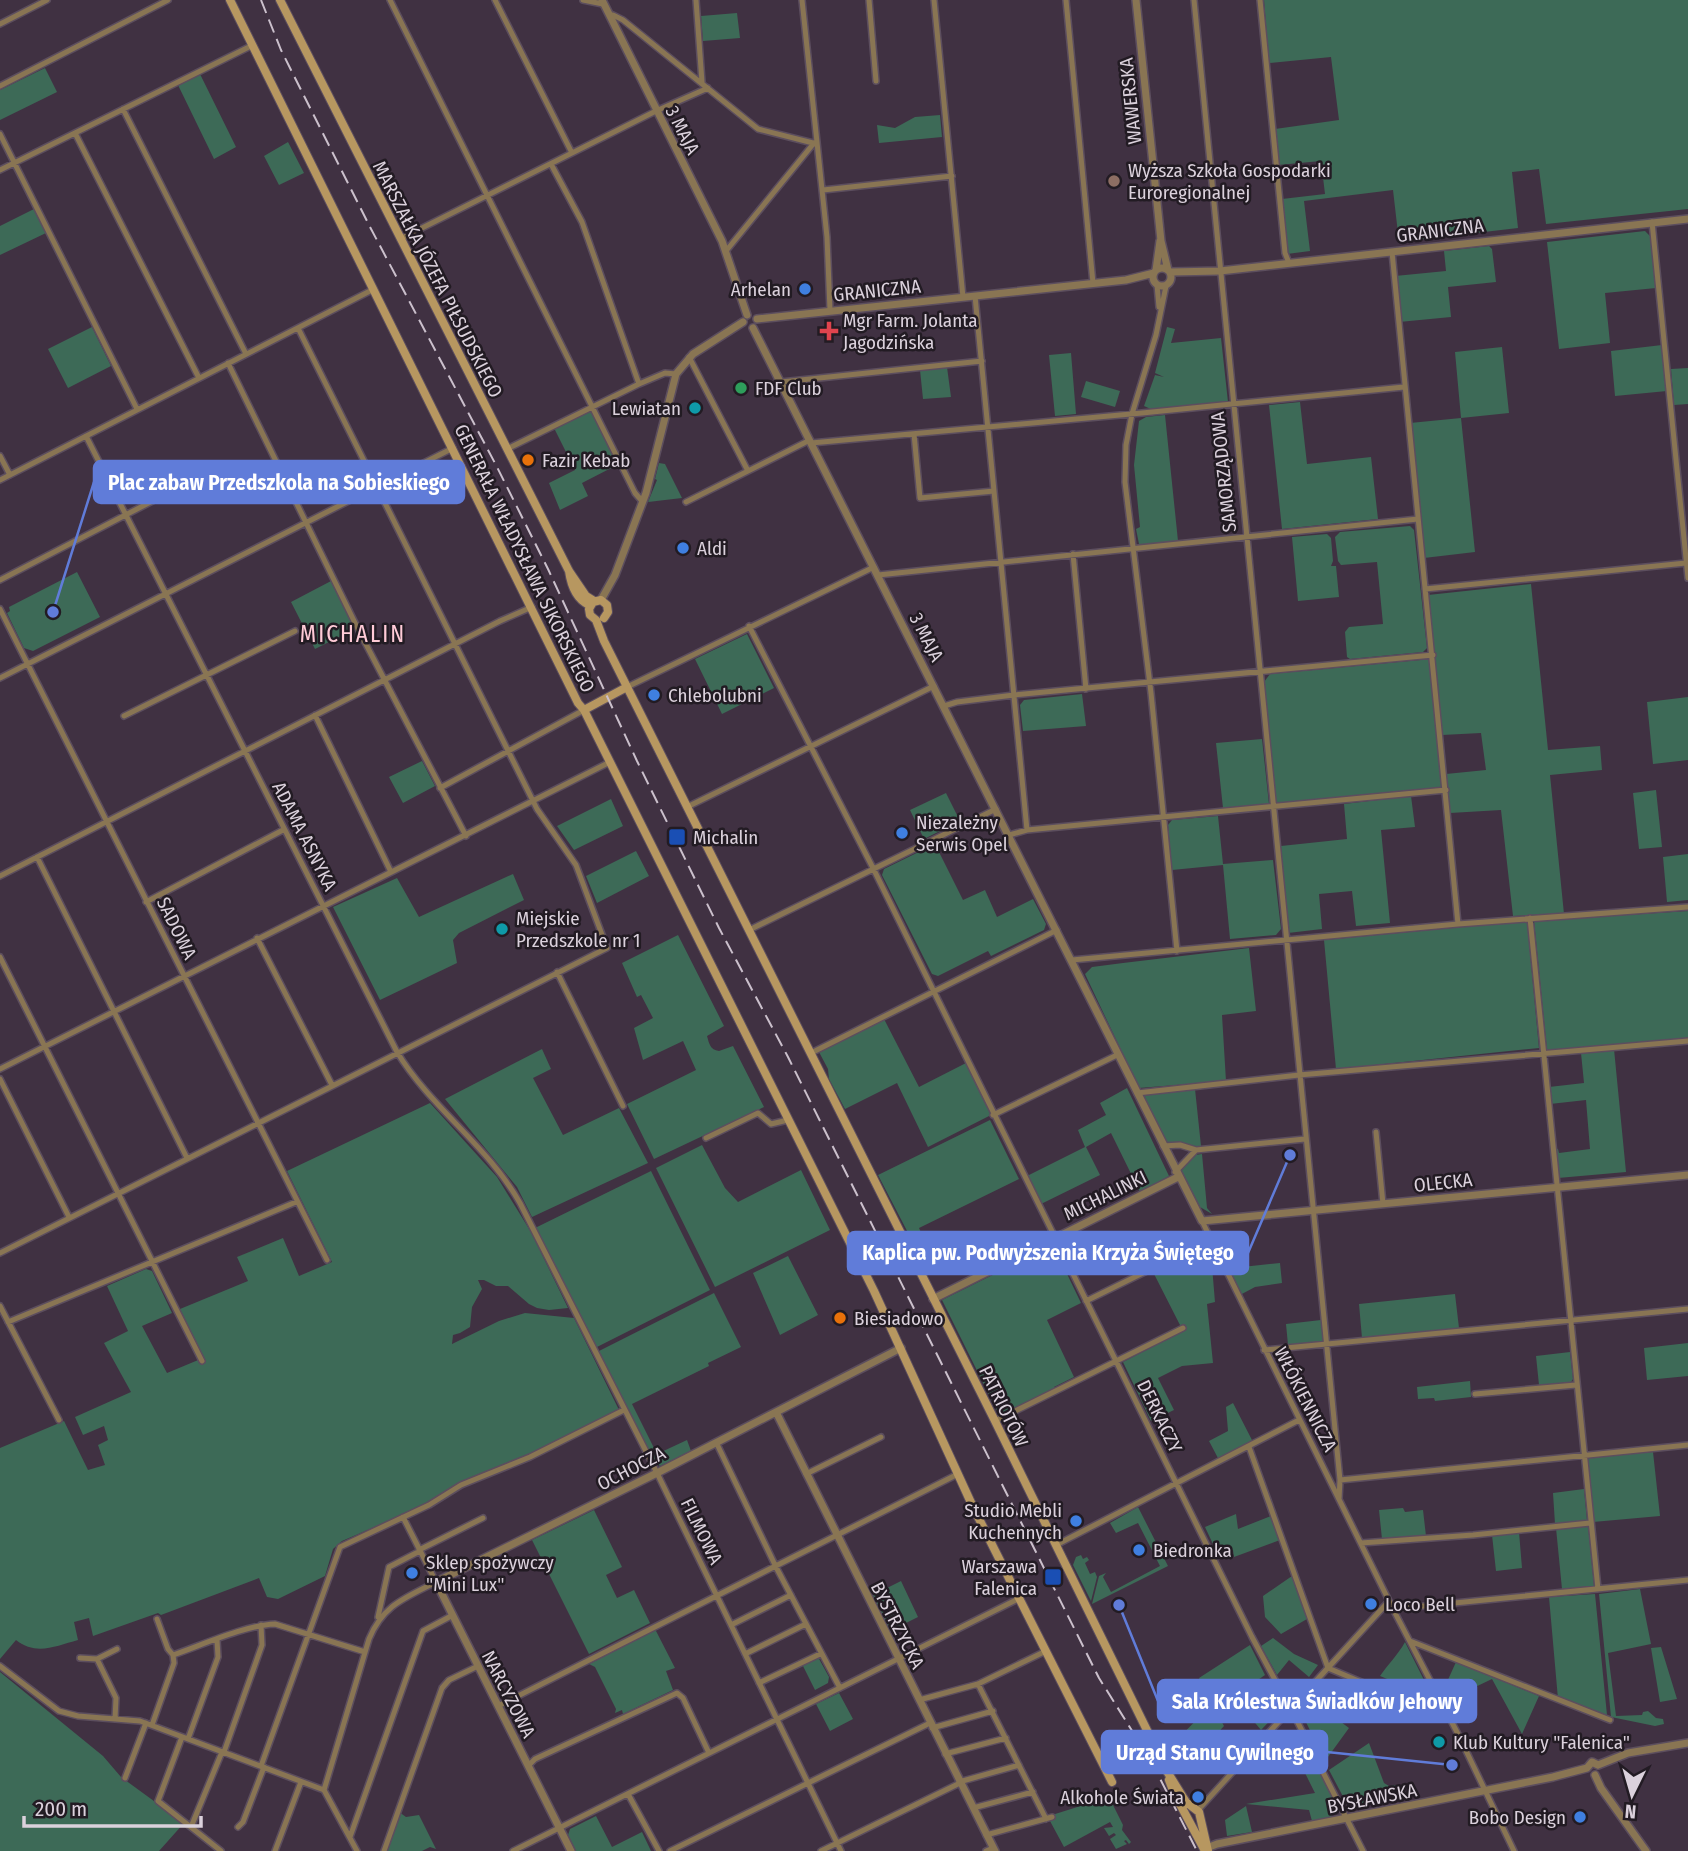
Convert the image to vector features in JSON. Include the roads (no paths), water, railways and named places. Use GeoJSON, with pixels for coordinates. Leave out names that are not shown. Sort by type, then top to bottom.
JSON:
{"type":"FeatureCollection","features":[{"type":"Feature","properties":{"kind":"main road","name":"GENERAŁA WŁADYSŁAWA SIKORSKIEGO"},"geometry":{"type":"LineString","coordinates":[[230,0],[788,1120]]}},
{"type":"Feature","properties":{"kind":"main road","name":"MARSZAŁKA JÓZEFA PIŁSUDSKIEGO"},"geometry":{"type":"LineString","coordinates":[[280,0],[569,571],[580,601],[598,603],[590,615],[600,619]]}},
{"type":"Feature","properties":{"kind":"main road"},"geometry":{"type":"LineString","coordinates":[[598,603],[608,612],[600,619],[608,646],[627,687],[811,1054]]}},
{"type":"Feature","properties":{"kind":"main road"},"geometry":{"type":"LineString","coordinates":[[584,710],[627,687]]}},
{"type":"Feature","properties":{"kind":"main road","name":"PATRIOTÓW"},"geometry":{"type":"LineString","coordinates":[[811,1054],[1168,1773],[1193,1812],[1206,1850]]}},
{"type":"Feature","properties":{"kind":"main road"},"geometry":{"type":"LineString","coordinates":[[788,1120],[901,1348],[958,1474],[1112,1782]]}},
{"type":"Feature","properties":{"kind":"main road"},"geometry":{"type":"LineString","coordinates":[[1193,1812],[1191,1825],[1206,1850]]}},
{"type":"Feature","properties":{"kind":"main road"},"geometry":{"type":"LineString","coordinates":[[1191,1825],[1197,1823],[1193,1812]]}},
{"type":"Feature","properties":{"kind":"street"},"geometry":{"type":"LineString","coordinates":[[0,24],[47,0]]}},
{"type":"Feature","properties":{"kind":"street"},"geometry":{"type":"LineString","coordinates":[[0,86],[168,0]]}},
{"type":"Feature","properties":{"kind":"street"},"geometry":{"type":"LineString","coordinates":[[390,0],[635,494],[642,501]]}},
{"type":"Feature","properties":{"kind":"street"},"geometry":{"type":"LineString","coordinates":[[495,0],[572,153]]}},
{"type":"Feature","properties":{"kind":"street"},"geometry":{"type":"LineString","coordinates":[[583,0],[602,2]]}},
{"type":"Feature","properties":{"kind":"street"},"geometry":{"type":"LineString","coordinates":[[696,0],[702,82]]}},
{"type":"Feature","properties":{"kind":"street"},"geometry":{"type":"LineString","coordinates":[[802,0],[822,190],[830,310]]}},
{"type":"Feature","properties":{"kind":"street"},"geometry":{"type":"LineString","coordinates":[[869,0],[876,80]]}},
{"type":"Feature","properties":{"kind":"street"},"geometry":{"type":"LineString","coordinates":[[934,0],[964,297]]}},
{"type":"Feature","properties":{"kind":"street"},"geometry":{"type":"LineString","coordinates":[[1066,0],[1093,283]]}},
{"type":"Feature","properties":{"kind":"street","name":"WAWERSKA"},"geometry":{"type":"LineString","coordinates":[[1136,0],[1164,279],[1156,335],[1132,414],[1126,445],[1125,482],[1135,549],[1177,951]]}},
{"type":"Feature","properties":{"kind":"street","name":"SAMORZĄDOWA"},"geometry":{"type":"LineString","coordinates":[[1194,0],[1340,1479],[1339,1499]]}},
{"type":"Feature","properties":{"kind":"street"},"geometry":{"type":"LineString","coordinates":[[1260,0],[1285,253],[1289,263]]}},
{"type":"Feature","properties":{"kind":"street","name":"3 MAJA"},"geometry":{"type":"LineString","coordinates":[[602,2],[726,251],[745,318]]}},
{"type":"Feature","properties":{"kind":"street"},"geometry":{"type":"LineString","coordinates":[[613,15],[702,82],[758,129],[816,144]]}},
{"type":"Feature","properties":{"kind":"street"},"geometry":{"type":"LineString","coordinates":[[0,170],[253,45]]}},
{"type":"Feature","properties":{"kind":"street"},"geometry":{"type":"LineString","coordinates":[[400,239],[656,111],[708,88]]}},
{"type":"Feature","properties":{"kind":"street"},"geometry":{"type":"LineString","coordinates":[[123,109],[246,354]]}},
{"type":"Feature","properties":{"kind":"street"},"geometry":{"type":"LineString","coordinates":[[75,133],[199,378]]}},
{"type":"Feature","properties":{"kind":"street"},"geometry":{"type":"LineString","coordinates":[[0,134],[137,410]]}},
{"type":"Feature","properties":{"kind":"street"},"geometry":{"type":"LineString","coordinates":[[726,251],[816,144]]}},
{"type":"Feature","properties":{"kind":"street"},"geometry":{"type":"LineString","coordinates":[[551,164],[582,222],[639,384]]}},
{"type":"Feature","properties":{"kind":"street"},"geometry":{"type":"LineString","coordinates":[[822,190],[952,176]]}},
{"type":"Feature","properties":{"kind":"street","name":"GRANICZNA"},"geometry":{"type":"LineString","coordinates":[[757,319],[1093,283],[1164,279],[1196,273],[1688,219]]}},
{"type":"Feature","properties":{"kind":"street"},"geometry":{"type":"LineString","coordinates":[[1652,222],[1686,537],[1688,578]]}},
{"type":"Feature","properties":{"kind":"street","name":"WAWERSKA"},"geometry":{"type":"LineString","coordinates":[[1161,241],[1155,272],[1164,279]]}},
{"type":"Feature","properties":{"kind":"street"},"geometry":{"type":"LineString","coordinates":[[1392,252],[1458,924]]}},
{"type":"Feature","properties":{"kind":"street","name":"GRANICZNA"},"geometry":{"type":"LineString","coordinates":[[1126,280],[1162,268],[1164,279]]}},
{"type":"Feature","properties":{"kind":"street"},"geometry":{"type":"LineString","coordinates":[[0,480],[374,289]]}},
{"type":"Feature","properties":{"kind":"street"},"geometry":{"type":"LineString","coordinates":[[975,296],[1027,830]]}},
{"type":"Feature","properties":{"kind":"street"},"geometry":{"type":"LineString","coordinates":[[598,603],[613,589],[615,575],[642,501],[677,374],[689,357],[745,318],[753,315],[757,324],[748,328],[745,318]]}},
{"type":"Feature","properties":{"kind":"street","name":"3 MAJA"},"geometry":{"type":"LineString","coordinates":[[753,327],[1072,960]]}},
{"type":"Feature","properties":{"kind":"street"},"geometry":{"type":"LineString","coordinates":[[0,1253],[607,948],[576,865],[533,801],[298,328]]}},
{"type":"Feature","properties":{"kind":"street"},"geometry":{"type":"LineString","coordinates":[[689,357],[748,471]]}},
{"type":"Feature","properties":{"kind":"street"},"geometry":{"type":"LineString","coordinates":[[781,382],[982,361]]}},
{"type":"Feature","properties":{"kind":"street"},"geometry":{"type":"LineString","coordinates":[[228,363],[306,523],[466,836]]}},
{"type":"Feature","properties":{"kind":"street"},"geometry":{"type":"LineString","coordinates":[[507,449],[639,384],[664,373],[677,374]]}},
{"type":"Feature","properties":{"kind":"street"},"geometry":{"type":"LineString","coordinates":[[686,502],[811,441],[914,434],[1404,387]]}},
{"type":"Feature","properties":{"kind":"street"},"geometry":{"type":"LineString","coordinates":[[914,434],[920,498],[994,491]]}},
{"type":"Feature","properties":{"kind":"street","name":"ADAMA ASNYKA"},"geometry":{"type":"LineString","coordinates":[[86,436],[397,1052],[434,1100],[503,1178],[532,1227]]}},
{"type":"Feature","properties":{"kind":"street"},"geometry":{"type":"LineString","coordinates":[[0,678],[453,448]]}},
{"type":"Feature","properties":{"kind":"street"},"geometry":{"type":"LineString","coordinates":[[0,456],[10,475]]}},
{"type":"Feature","properties":{"kind":"street"},"geometry":{"type":"LineString","coordinates":[[0,580],[195,479]]}},
{"type":"Feature","properties":{"kind":"street"},"geometry":{"type":"LineString","coordinates":[[627,687],[749,626],[876,571],[1135,549],[1418,519]]}},
{"type":"Feature","properties":{"kind":"street"},"geometry":{"type":"LineString","coordinates":[[1073,554],[1086,689]]}},
{"type":"Feature","properties":{"kind":"street"},"geometry":{"type":"LineString","coordinates":[[1425,589],[1686,563]]}},
{"type":"Feature","properties":{"kind":"street"},"geometry":{"type":"LineString","coordinates":[[0,876],[456,643],[532,607]]}},
{"type":"Feature","properties":{"kind":"street","name":"SADOWA"},"geometry":{"type":"LineString","coordinates":[[0,610],[327,1260]]}},
{"type":"Feature","properties":{"kind":"street","name":"DERKACZY"},"geometry":{"type":"LineString","coordinates":[[749,626],[873,868],[1269,1671],[1363,1851]]}},
{"type":"Feature","properties":{"kind":"street"},"geometry":{"type":"LineString","coordinates":[[124,716],[295,631]]}},
{"type":"Feature","properties":{"kind":"street"},"geometry":{"type":"LineString","coordinates":[[944,706],[1014,695],[1433,655]]}},
{"type":"Feature","properties":{"kind":"street"},"geometry":{"type":"LineString","coordinates":[[687,807],[934,686]]}},
{"type":"Feature","properties":{"kind":"street"},"geometry":{"type":"LineString","coordinates":[[440,788],[584,710]]}},
{"type":"Feature","properties":{"kind":"street"},"geometry":{"type":"LineString","coordinates":[[315,715],[391,872]]}},
{"type":"Feature","properties":{"kind":"street"},"geometry":{"type":"LineString","coordinates":[[0,1069],[610,762]]}},
{"type":"Feature","properties":{"kind":"street"},"geometry":{"type":"LineString","coordinates":[[1009,835],[1027,830],[1446,790]]}},
{"type":"Feature","properties":{"kind":"street"},"geometry":{"type":"LineString","coordinates":[[749,930],[996,809]]}},
{"type":"Feature","properties":{"kind":"street"},"geometry":{"type":"LineString","coordinates":[[146,902],[284,830]]}},
{"type":"Feature","properties":{"kind":"street"},"geometry":{"type":"LineString","coordinates":[[37,857],[187,1158]]}},
{"type":"Feature","properties":{"kind":"street"},"geometry":{"type":"LineString","coordinates":[[1072,960],[1458,924],[1688,907]]}},
{"type":"Feature","properties":{"kind":"street"},"geometry":{"type":"LineString","coordinates":[[1530,918],[1598,1589]]}},
{"type":"Feature","properties":{"kind":"street"},"geometry":{"type":"LineString","coordinates":[[811,1054],[1057,930]]}},
{"type":"Feature","properties":{"kind":"street"},"geometry":{"type":"LineString","coordinates":[[257,938],[332,1085]]}},
{"type":"Feature","properties":{"kind":"street"},"geometry":{"type":"LineString","coordinates":[[0,957],[3,970],[202,1361]]}},
{"type":"Feature","properties":{"kind":"street","name":"WŁÓKIENNICZA"},"geometry":{"type":"LineString","coordinates":[[1072,960],[1514,1851]]}},
{"type":"Feature","properties":{"kind":"street"},"geometry":{"type":"LineString","coordinates":[[556,972],[623,1106]]}},
{"type":"Feature","properties":{"kind":"street"},"geometry":{"type":"LineString","coordinates":[[1136,1093],[1299,1075],[1688,1041]]}},
{"type":"Feature","properties":{"kind":"street"},"geometry":{"type":"LineString","coordinates":[[993,1115],[1117,1055]]}},
{"type":"Feature","properties":{"kind":"street"},"geometry":{"type":"LineString","coordinates":[[0,1079],[69,1217]]}},
{"type":"Feature","properties":{"kind":"street"},"geometry":{"type":"LineString","coordinates":[[706,1138],[758,1112],[771,1124],[788,1120]]}},
{"type":"Feature","properties":{"kind":"street"},"geometry":{"type":"LineString","coordinates":[[1376,1132],[1383,1204]]}},
{"type":"Feature","properties":{"kind":"street"},"geometry":{"type":"LineString","coordinates":[[1163,1146],[1180,1145],[1196,1150],[1305,1139]]}},
{"type":"Feature","properties":{"kind":"street"},"geometry":{"type":"LineString","coordinates":[[1177,1174],[1196,1150]]}},
{"type":"Feature","properties":{"kind":"street","name":"MICHALINKI"},"geometry":{"type":"LineString","coordinates":[[933,1299],[1177,1174]]}},
{"type":"Feature","properties":{"kind":"street","name":"OLECKA"},"geometry":{"type":"LineString","coordinates":[[1202,1221],[1688,1175]]}},
{"type":"Feature","properties":{"kind":"street"},"geometry":{"type":"LineString","coordinates":[[8,1322],[296,1202]]}},
{"type":"Feature","properties":{"kind":"street","name":"FILMOWA"},"geometry":{"type":"LineString","coordinates":[[532,1227],[657,1473],[841,1851]]}},
{"type":"Feature","properties":{"kind":"street"},"geometry":{"type":"LineString","coordinates":[[1086,1301],[1210,1240]]}},
{"type":"Feature","properties":{"kind":"street"},"geometry":{"type":"LineString","coordinates":[[0,1306],[59,1420]]}},
{"type":"Feature","properties":{"kind":"street"},"geometry":{"type":"LineString","coordinates":[[1264,1350],[1688,1309]]}},
{"type":"Feature","properties":{"kind":"street"},"geometry":{"type":"LineString","coordinates":[[995,1421],[1183,1328]]}},
{"type":"Feature","properties":{"kind":"street","name":"OCHOCZA"},"geometry":{"type":"LineString","coordinates":[[378,1620],[400,1600],[901,1348]]}},
{"type":"Feature","properties":{"kind":"street"},"geometry":{"type":"LineString","coordinates":[[1475,1394],[1576,1385]]}},
{"type":"Feature","properties":{"kind":"street"},"geometry":{"type":"LineString","coordinates":[[239,1826],[243,1822],[340,1547],[429,1505],[461,1485],[530,1457],[624,1410]]}},
{"type":"Feature","properties":{"kind":"street","name":"BYSTRZYCKA"},"geometry":{"type":"LineString","coordinates":[[776,1412],[973,1808],[991,1850]]}},
{"type":"Feature","properties":{"kind":"street"},"geometry":{"type":"LineString","coordinates":[[1056,1546],[1299,1420]]}},
{"type":"Feature","properties":{"kind":"street"},"geometry":{"type":"LineString","coordinates":[[806,1475],[881,1437]]}},
{"type":"Feature","properties":{"kind":"street"},"geometry":{"type":"LineString","coordinates":[[716,1442],[776,1567],[840,1688]]}},
{"type":"Feature","properties":{"kind":"street"},"geometry":{"type":"LineString","coordinates":[[1340,1479],[1688,1445]]}},
{"type":"Feature","properties":{"kind":"street"},"geometry":{"type":"LineString","coordinates":[[1249,1447],[1328,1668],[1451,1720]]}},
{"type":"Feature","properties":{"kind":"street"},"geometry":{"type":"LineString","coordinates":[[498,1706],[958,1474]]}},
{"type":"Feature","properties":{"kind":"street","name":"NARCYZOWA"},"geometry":{"type":"LineString","coordinates":[[402,1517],[571,1851]]}},
{"type":"Feature","properties":{"kind":"street"},"geometry":{"type":"LineString","coordinates":[[419,1550],[482,1518]]}},
{"type":"Feature","properties":{"kind":"street"},"geometry":{"type":"LineString","coordinates":[[1361,1542],[1473,1535],[1590,1523]]}},
{"type":"Feature","properties":{"kind":"street","name":"OCHOCZA"},"geometry":{"type":"LineString","coordinates":[[324,1790],[365,1653],[378,1620],[389,1567],[419,1550]]}},
{"type":"Feature","properties":{"kind":"street"},"geometry":{"type":"LineString","coordinates":[[1393,1609],[1688,1580]]}},
{"type":"Feature","properties":{"kind":"street"},"geometry":{"type":"LineString","coordinates":[[730,1625],[791,1595]]}},
{"type":"Feature","properties":{"kind":"street"},"geometry":{"type":"LineString","coordinates":[[513,1851],[1020,1598]]}},
{"type":"Feature","properties":{"kind":"street"},"geometry":{"type":"LineString","coordinates":[[1193,1812],[1389,1601]]}},
{"type":"Feature","properties":{"kind":"street"},"geometry":{"type":"LineString","coordinates":[[350,1838],[422,1631],[453,1615]]}},
{"type":"Feature","properties":{"kind":"street"},"geometry":{"type":"LineString","coordinates":[[125,1778],[174,1663],[157,1619]]}},
{"type":"Feature","properties":{"kind":"street"},"geometry":{"type":"LineString","coordinates":[[173,1655],[261,1625],[275,1624],[365,1653]]}},
{"type":"Feature","properties":{"kind":"street"},"geometry":{"type":"LineString","coordinates":[[745,1654],[806,1624]]}},
{"type":"Feature","properties":{"kind":"street"},"geometry":{"type":"LineString","coordinates":[[191,1827],[223,1752],[262,1646],[261,1625]]}},
{"type":"Feature","properties":{"kind":"street"},"geometry":{"type":"LineString","coordinates":[[217,1640],[218,1657],[158,1801],[221,1851]]}},
{"type":"Feature","properties":{"kind":"street"},"geometry":{"type":"LineString","coordinates":[[1410,1641],[1610,1720]]}},
{"type":"Feature","properties":{"kind":"street"},"geometry":{"type":"LineString","coordinates":[[80,1658],[97,1659],[117,1649]]}},
{"type":"Feature","properties":{"kind":"street"},"geometry":{"type":"LineString","coordinates":[[919,1700],[978,1684],[1047,1651]]}},
{"type":"Feature","properties":{"kind":"street"},"geometry":{"type":"LineString","coordinates":[[759,1683],[820,1654]]}},
{"type":"Feature","properties":{"kind":"street"},"geometry":{"type":"LineString","coordinates":[[97,1659],[116,1698],[115,1719]]}},
{"type":"Feature","properties":{"kind":"street"},"geometry":{"type":"LineString","coordinates":[[0,1666],[59,1712],[149,1724],[324,1790],[357,1851]]}},
{"type":"Feature","properties":{"kind":"street"},"geometry":{"type":"LineString","coordinates":[[384,1851],[442,1688],[449,1680],[478,1666]]}},
{"type":"Feature","properties":{"kind":"street"},"geometry":{"type":"LineString","coordinates":[[978,1684],[1032,1792],[1049,1818],[986,1835]]}},
{"type":"Feature","properties":{"kind":"street"},"geometry":{"type":"LineString","coordinates":[[528,1766],[535,1759],[679,1693],[709,1753]]}},
{"type":"Feature","properties":{"kind":"street"},"geometry":{"type":"LineString","coordinates":[[670,1851],[931,1725],[993,1711]]}},
{"type":"Feature","properties":{"kind":"street"},"geometry":{"type":"LineString","coordinates":[[945,1755],[1006,1738]]}},
{"type":"Feature","properties":{"kind":"street"},"geometry":{"type":"LineString","coordinates":[[1646,1851],[1601,1788],[1595,1775],[1590,1774],[1587,1768],[1592,1762],[1598,1765],[1628,1754],[1688,1743]]}},
{"type":"Feature","properties":{"kind":"street"},"geometry":{"type":"LineString","coordinates":[[821,1851],[959,1782],[1019,1765]]}},
{"type":"Feature","properties":{"kind":"street"},"geometry":{"type":"LineString","coordinates":[[1595,1775],[1599,1771],[1598,1765]]}},
{"type":"Feature","properties":{"kind":"street","name":"BYSŁAWSKA"},"geometry":{"type":"LineString","coordinates":[[1206,1850],[1587,1768]]}},
{"type":"Feature","properties":{"kind":"street"},"geometry":{"type":"LineString","coordinates":[[275,1851],[301,1782]]}},
{"type":"Feature","properties":{"kind":"street"},"geometry":{"type":"LineString","coordinates":[[973,1808],[1032,1792]]}},
{"type":"Feature","properties":{"kind":"street"},"geometry":{"type":"LineString","coordinates":[[628,1794],[659,1851]]}},
{"type":"Feature","properties":{"kind":"railway"},"geometry":{"type":"LineString","coordinates":[[261,0],[281,50],[370,227],[548,569],[637,761],[719,928],[788,1057],[1099,1678],[1151,1761],[1197,1851]]}},
{"type":"Feature","properties":{"kind":"place","name":"Wyższa Szkoła Gospodarki Euroregionalnej"},"geometry":{"type":"Point","coordinates":[1114,181]}},
{"type":"Feature","properties":{"kind":"place","name":"Arhelan"},"geometry":{"type":"Point","coordinates":[805,289]}},
{"type":"Feature","properties":{"kind":"place","name":"Mgr Farm. Jolanta Jagodzińska"},"geometry":{"type":"Point","coordinates":[829,331]}},
{"type":"Feature","properties":{"kind":"place","name":"FDF Club"},"geometry":{"type":"Point","coordinates":[741,388]}},
{"type":"Feature","properties":{"kind":"place","name":"Lewiatan"},"geometry":{"type":"Point","coordinates":[695,408]}},
{"type":"Feature","properties":{"kind":"place","name":"Fazir Kebab"},"geometry":{"type":"Point","coordinates":[528,460]}},
{"type":"Feature","properties":{"kind":"place","name":"Aldi"},"geometry":{"type":"Point","coordinates":[683,548]}},
{"type":"Feature","properties":{"kind":"place","name":"Plac zabaw Przedszkola na Sobieskiego"},"geometry":{"type":"Point","coordinates":[53,612]}},
{"type":"Feature","properties":{"kind":"place","name":"Chlebolubni"},"geometry":{"type":"Point","coordinates":[654,695]}},
{"type":"Feature","properties":{"kind":"place","name":"Niezależny Serwis Opel"},"geometry":{"type":"Point","coordinates":[902,833]}},
{"type":"Feature","properties":{"kind":"place","name":"Michalin"},"geometry":{"type":"Point","coordinates":[677,837]}},
{"type":"Feature","properties":{"kind":"place","name":"Miejskie Przedszkole nr 1"},"geometry":{"type":"Point","coordinates":[502,929]}},
{"type":"Feature","properties":{"kind":"place","name":"Kaplica pw. Podwyższenia Krzyża Świętego"},"geometry":{"type":"Point","coordinates":[1290,1155]}},
{"type":"Feature","properties":{"kind":"place","name":"Biesiadowo"},"geometry":{"type":"Point","coordinates":[840,1318]}},
{"type":"Feature","properties":{"kind":"place","name":"Studio Mebli Kuchennych"},"geometry":{"type":"Point","coordinates":[1076,1521]}},
{"type":"Feature","properties":{"kind":"place","name":"Biedronka"},"geometry":{"type":"Point","coordinates":[1139,1550]}},
{"type":"Feature","properties":{"kind":"place","name":"Sklep spożywczy \"Mini Lux\""},"geometry":{"type":"Point","coordinates":[412,1573]}},
{"type":"Feature","properties":{"kind":"place","name":"Warszawa Falenica"},"geometry":{"type":"Point","coordinates":[1053,1577]}},
{"type":"Feature","properties":{"kind":"place","name":"Loco Bell"},"geometry":{"type":"Point","coordinates":[1371,1604]}},
{"type":"Feature","properties":{"kind":"place","name":"Sala Królestwa Świadków Jehowy"},"geometry":{"type":"Point","coordinates":[1119,1605]}},
{"type":"Feature","properties":{"kind":"place","name":"Klub Kultury \"Falenica\""},"geometry":{"type":"Point","coordinates":[1439,1742]}},
{"type":"Feature","properties":{"kind":"place","name":"Urząd Stanu Cywilnego"},"geometry":{"type":"Point","coordinates":[1452,1765]}},
{"type":"Feature","properties":{"kind":"place","name":"Alkohole Świata"},"geometry":{"type":"Point","coordinates":[1198,1797]}},
{"type":"Feature","properties":{"kind":"place","name":"Bobo Design"},"geometry":{"type":"Point","coordinates":[1580,1817]}},
{"type":"Feature","properties":{"kind":"district","name":"MICHALIN"},"geometry":{"type":"Point","coordinates":[353,634]}}]}
